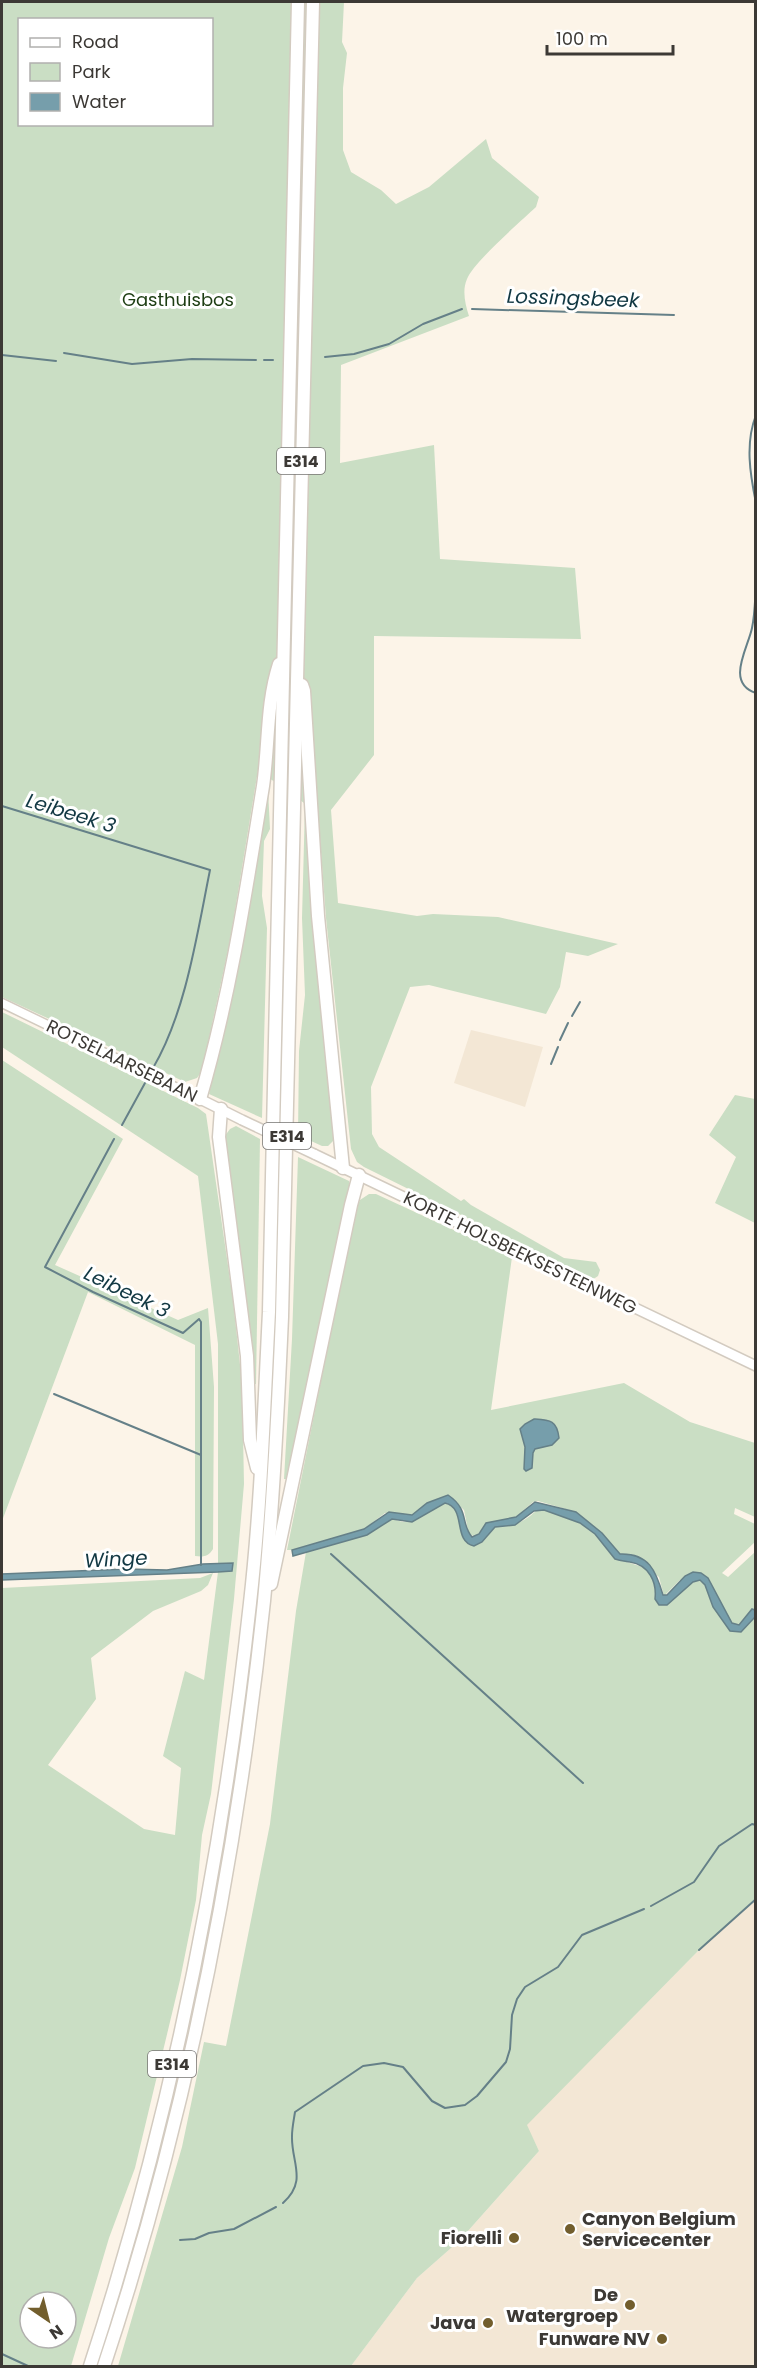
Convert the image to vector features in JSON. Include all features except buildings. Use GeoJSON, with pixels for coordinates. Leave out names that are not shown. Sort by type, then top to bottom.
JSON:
{"type":"FeatureCollection","features":[{"type":"Feature","properties":{"kind":"highway","name":"E314"},"geometry":{"type":"LineString","coordinates":[[90,2367],[130,2232],[158,2126],[187,2001],[209,1888],[231,1756],[260,1482],[268,1312],[298,2]]}},
{"type":"Feature","properties":{"kind":"highway","name":"E314"},"geometry":{"type":"LineString","coordinates":[[104,2367],[148,2216],[200,2004],[244,1759],[264,1601],[274,1483],[282,1317],[313,2]]}},
{"type":"Feature","properties":{"kind":"highway"},"geometry":{"type":"LineString","coordinates":[[200,1100],[229,982],[244,902],[264,780],[271,687],[284,652]]}},
{"type":"Feature","properties":{"kind":"highway"},"geometry":{"type":"LineString","coordinates":[[297,669],[304,691],[318,916],[343,1168]]}},
{"type":"Feature","properties":{"kind":"highway"},"geometry":{"type":"LineString","coordinates":[[221,1109],[219,1137],[247,1356],[250,1440],[260,1482]]}},
{"type":"Feature","properties":{"kind":"highway"},"geometry":{"type":"LineString","coordinates":[[264,1601],[272,1581],[301,1437],[359,1175]]}},
{"type":"Feature","properties":{"kind":"main road","name":"ROTSELAARSEBAAN"},"geometry":{"type":"LineString","coordinates":[[200,1100],[317,1155]]}},
{"type":"Feature","properties":{"kind":"main road","name":"KORTE HOLSBEEKSESTEENWEG"},"geometry":{"type":"LineString","coordinates":[[317,1155],[756,1366]]}},
{"type":"Feature","properties":{"kind":"street","name":"ROTSELAARSEBAAN"},"geometry":{"type":"LineString","coordinates":[[2,1003],[200,1100]]}},
{"type":"Feature","properties":{"kind":"shaded area"},"geometry":{"type":"Polygon","coordinates":[[[471,1030],[543,1047],[525,1107],[454,1083],[471,1030]]]}},
{"type":"Feature","properties":{"kind":"shaded area"},"geometry":{"type":"Polygon","coordinates":[[[755,1899],[755,2366],[351,2366],[417,2278],[459,2241],[539,2151],[526,2125],[699,1950],[755,1899]]]}},
{"type":"Feature","properties":{"kind":"green space","name":"Gasthuisbos"},"geometry":{"type":"Polygon","coordinates":[[[2,2],[344,2],[342,42],[347,53],[343,88],[343,150],[351,172],[381,190],[396,204],[429,187],[486,139],[492,158],[539,197],[536,207],[498,242],[471,272],[465,283],[464,292],[469,316],[341,365],[340,463],[434,445],[440,559],[575,568],[581,639],[374,636],[374,755],[331,810],[338,903],[417,916],[433,914],[498,917],[618,944],[588,956],[566,952],[560,987],[546,1014],[429,985],[410,987],[371,1087],[372,1134],[379,1147],[461,1201],[464,1199],[564,1258],[596,1262],[600,1270],[598,1276],[592,1280],[357,1162],[351,1149],[326,918],[318,813],[258,770],[230,941],[202,1071],[197,1078],[185,1082],[2,997],[2,2]]]}},
{"type":"Feature","properties":{"kind":"green space"},"geometry":{"type":"Polygon","coordinates":[[[268,790],[270,829],[264,841],[262,896],[267,928],[262,1118],[209,1094],[243,944],[268,790]]]}},
{"type":"Feature","properties":{"kind":"green space"},"geometry":{"type":"Polygon","coordinates":[[[305,805],[335,1135],[328,1146],[322,1146],[298,1135],[299,1051],[305,995],[302,918],[305,805]]]}},
{"type":"Feature","properties":{"kind":"green space"},"geometry":{"type":"Polygon","coordinates":[[[2,1012],[206,1114],[233,1300],[242,1383],[244,1484],[234,1599],[211,1794],[202,1835],[196,1900],[180,1980],[135,2168],[109,2238],[78,2342],[78,2290],[18,2290],[18,2350],[76,2350],[71,2366],[2,2366],[2,1588],[200,1578],[213,1573],[208,1585],[201,1591],[153,1611],[91,1658],[96,1699],[48,1765],[144,1829],[175,1835],[181,1768],[163,1756],[185,1671],[204,1680],[218,1572],[232,1571],[233,1563],[218,1563],[218,1344],[198,1176],[2,1047],[2,1012]]]}},
{"type":"Feature","properties":{"kind":"green space"},"geometry":{"type":"Polygon","coordinates":[[[2,1060],[123,1139],[55,1265],[178,1320],[208,1308],[214,1387],[213,1549],[205,1556],[195,1556],[195,1345],[88,1292],[2,1521],[2,1060]]]}},
{"type":"Feature","properties":{"kind":"green space"},"geometry":{"type":"Polygon","coordinates":[[[735,1095],[755,1099],[755,1223],[715,1203],[736,1157],[709,1135],[735,1095]]]}},
{"type":"Feature","properties":{"kind":"green space"},"geometry":{"type":"Polygon","coordinates":[[[236,1126],[260,1139],[256,1384],[253,1384],[224,1137],[230,1129],[236,1126]]]}},
{"type":"Feature","properties":{"kind":"green space"},"geometry":{"type":"Polygon","coordinates":[[[298,1157],[349,1181],[350,1186],[289,1479],[284,1479],[292,1339],[298,1157]]]}},
{"type":"Feature","properties":{"kind":"green space"},"geometry":{"type":"Polygon","coordinates":[[[369,1194],[376,1194],[512,1257],[491,1410],[624,1383],[690,1422],[755,1443],[755,1517],[735,1508],[734,1514],[755,1524],[755,1542],[722,1573],[728,1577],[755,1552],[755,1610],[752,1609],[739,1625],[734,1625],[730,1621],[708,1578],[680,1580],[664,1596],[659,1577],[629,1554],[620,1554],[602,1533],[576,1512],[538,1501],[533,1502],[516,1517],[484,1526],[477,1536],[469,1535],[464,1510],[451,1498],[427,1503],[412,1515],[385,1513],[364,1529],[287,1550],[355,1211],[360,1200],[369,1194]]]}},
{"type":"Feature","properties":{"kind":"green space"},"geometry":{"type":"Polygon","coordinates":[[[445,1503],[455,1509],[458,1514],[467,1543],[486,1538],[495,1527],[518,1523],[537,1511],[556,1512],[594,1532],[613,1556],[650,1572],[656,1586],[655,1599],[659,1604],[671,1601],[689,1585],[700,1580],[705,1585],[713,1607],[741,1632],[755,1617],[755,1899],[699,1950],[527,2125],[539,2151],[459,2241],[417,2278],[351,2366],[118,2366],[182,2147],[204,2042],[226,2046],[270,1824],[296,1611],[306,1552],[367,1535],[392,1519],[403,1522],[415,1520],[445,1503]]]}},
{"type":"Feature","properties":{"kind":"water"},"geometry":{"type":"Polygon","coordinates":[[[534,1419],[552,1422],[559,1438],[552,1445],[535,1449],[532,1468],[526,1471],[524,1469],[525,1447],[520,1429],[534,1419]]]}},
{"type":"Feature","properties":{"kind":"water"},"geometry":{"type":"Polygon","coordinates":[[[448,1495],[462,1511],[466,1527],[472,1537],[479,1534],[486,1523],[516,1517],[535,1502],[576,1512],[602,1533],[620,1554],[630,1554],[645,1560],[654,1571],[663,1595],[667,1595],[685,1576],[693,1572],[701,1573],[708,1578],[732,1623],[739,1625],[752,1609],[755,1610],[755,1617],[741,1632],[730,1631],[713,1607],[705,1585],[700,1580],[693,1582],[667,1605],[659,1605],[655,1599],[655,1586],[647,1571],[637,1564],[615,1559],[595,1534],[580,1523],[544,1510],[534,1511],[515,1525],[495,1527],[482,1542],[474,1546],[463,1538],[456,1511],[445,1503],[412,1522],[392,1519],[367,1535],[293,1556],[292,1550],[364,1529],[389,1512],[412,1515],[427,1503],[448,1495]]]}},
{"type":"Feature","properties":{"kind":"water"},"geometry":{"type":"Polygon","coordinates":[[[233,1563],[232,1571],[2,1580],[2,1574],[126,1569],[167,1570],[203,1564],[233,1563]]]}},
{"type":"Feature","properties":{"kind":"waterway","name":"Lossingsbeek"},"geometry":{"type":"LineString","coordinates":[[325,357],[354,354],[389,344],[423,324],[462,309]]}},
{"type":"Feature","properties":{"kind":"waterway","name":"Lossingsbeek"},"geometry":{"type":"LineString","coordinates":[[472,309],[674,315]]}},
{"type":"Feature","properties":{"kind":"waterway","name":"Lossingsbeek"},"geometry":{"type":"LineString","coordinates":[[64,353],[132,364],[192,359],[256,360]]}},
{"type":"Feature","properties":{"kind":"waterway","name":"Lossingsbeek"},"geometry":{"type":"LineString","coordinates":[[2,355],[56,361]]}},
{"type":"Feature","properties":{"kind":"waterway","name":"Lossingsbeek"},"geometry":{"type":"LineString","coordinates":[[264,360],[273,360]]}},
{"type":"Feature","properties":{"kind":"waterway","name":"Lossingsbeek"},"geometry":{"type":"LineString","coordinates":[[756,415],[750,448],[750,470],[756,503]]}},
{"type":"Feature","properties":{"kind":"waterway","name":"Lossingsbeek"},"geometry":{"type":"LineString","coordinates":[[756,585],[753,623],[740,673],[747,688],[756,693]]}},
{"type":"Feature","properties":{"kind":"waterway","name":"Leibeek 3"},"geometry":{"type":"LineString","coordinates":[[2,806],[210,870],[182,998],[153,1068]]}},
{"type":"Feature","properties":{"kind":"waterway"},"geometry":{"type":"LineString","coordinates":[[572,1016],[580,1002]]}},
{"type":"Feature","properties":{"kind":"waterway"},"geometry":{"type":"LineString","coordinates":[[560,1040],[568,1023]]}},
{"type":"Feature","properties":{"kind":"waterway"},"geometry":{"type":"LineString","coordinates":[[551,1064],[558,1047]]}},
{"type":"Feature","properties":{"kind":"waterway","name":"Leibeek 3"},"geometry":{"type":"LineString","coordinates":[[122,1125],[145,1083]]}},
{"type":"Feature","properties":{"kind":"waterway","name":"Leibeek 3"},"geometry":{"type":"LineString","coordinates":[[114,1139],[45,1267],[93,1292],[183,1333],[199,1319],[201,1322],[201,1565]]}},
{"type":"Feature","properties":{"kind":"waterway"},"geometry":{"type":"LineString","coordinates":[[54,1394],[201,1455]]}},
{"type":"Feature","properties":{"kind":"waterway"},"geometry":{"type":"LineString","coordinates":[[331,1554],[583,1783]]}},
{"type":"Feature","properties":{"kind":"waterway"},"geometry":{"type":"LineString","coordinates":[[651,1906],[694,1882],[719,1846],[752,1824],[756,1825]]}},
{"type":"Feature","properties":{"kind":"waterway"},"geometry":{"type":"LineString","coordinates":[[699,1950],[756,1899]]}},
{"type":"Feature","properties":{"kind":"waterway"},"geometry":{"type":"LineString","coordinates":[[283,2203],[291,2195],[297,2179],[292,2145],[295,2112],[363,2066],[384,2063],[403,2067],[432,2101],[445,2108],[465,2105],[477,2096],[506,2062],[510,2049],[512,2015],[517,1999],[525,1987],[558,1967],[582,1935],[644,1909]]}},
{"type":"Feature","properties":{"kind":"waterway"},"geometry":{"type":"LineString","coordinates":[[180,2240],[195,2239],[209,2233],[234,2229],[276,2207]]}},
{"type":"Feature","properties":{"kind":"waterway"},"geometry":{"type":"LineString","coordinates":[[2,2354],[28,2366]]}},
{"type":"Feature","properties":{"kind":"place","name":"Canyon Belgium Servicecenter"},"geometry":{"type":"Point","coordinates":[570,2229]}},
{"type":"Feature","properties":{"kind":"place","name":"Fiorelli"},"geometry":{"type":"Point","coordinates":[514,2238]}},
{"type":"Feature","properties":{"kind":"place","name":"De Watergroep"},"geometry":{"type":"Point","coordinates":[630,2305]}},
{"type":"Feature","properties":{"kind":"place","name":"Java"},"geometry":{"type":"Point","coordinates":[488,2323]}},
{"type":"Feature","properties":{"kind":"place","name":"Funware NV"},"geometry":{"type":"Point","coordinates":[662,2339]}},
{"type":"Feature","properties":{"kind":"water label","name":"Winge"},"geometry":{"type":"Point","coordinates":[116,1559]}}]}
